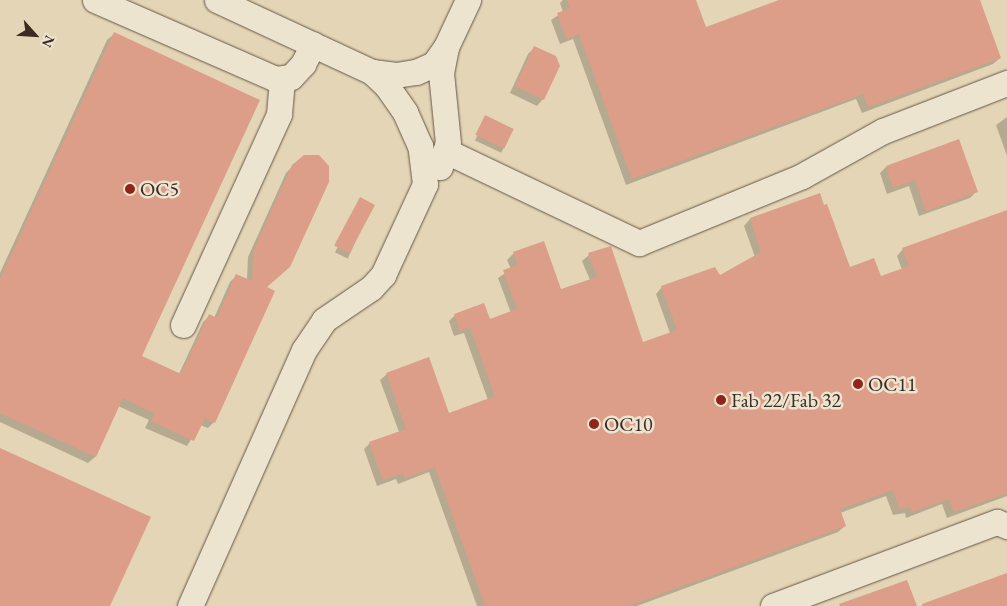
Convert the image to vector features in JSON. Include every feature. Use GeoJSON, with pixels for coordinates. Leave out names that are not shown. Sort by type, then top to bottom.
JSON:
{"type":"FeatureCollection","features":[{"type":"Feature","properties":{"kind":"lane"},"geometry":{"type":"LineString","coordinates":[[95,0],[276,79],[291,77],[303,64],[313,44]]}},
{"type":"Feature","properties":{"kind":"lane"},"geometry":{"type":"LineString","coordinates":[[217,0],[372,72],[388,86],[405,112],[420,146],[425,184],[419,202]]}},
{"type":"Feature","properties":{"kind":"lane"},"geometry":{"type":"LineString","coordinates":[[372,72],[396,75],[416,72],[434,64],[446,47],[468,0]]}},
{"type":"Feature","properties":{"kind":"lane"},"geometry":{"type":"LineString","coordinates":[[190,606],[304,350],[324,320],[371,288],[382,276],[446,151],[448,124],[441,73],[446,47]]}},
{"type":"Feature","properties":{"kind":"lane"},"geometry":{"type":"LineString","coordinates":[[183,325],[279,114],[282,79]]}},
{"type":"Feature","properties":{"kind":"lane"},"geometry":{"type":"LineString","coordinates":[[446,151],[639,243],[802,176],[883,131],[1007,83]]}},
{"type":"Feature","properties":{"kind":"lane"},"geometry":{"type":"LineString","coordinates":[[773,606],[996,522],[1007,526]]}},
{"type":"Feature","properties":{"kind":"building"},"geometry":{"type":"Polygon","coordinates":[[[567,0],[696,0],[706,27],[779,0],[980,0],[1001,58],[868,107],[863,94],[632,179],[579,34],[566,39],[557,13],[570,8],[567,0]]]}},
{"type":"Feature","properties":{"kind":"building","name":"OC5"},"geometry":{"type":"Polygon","coordinates":[[[114,32],[260,100],[142,356],[181,374],[209,314],[217,318],[236,274],[252,281],[254,250],[292,165],[304,155],[319,155],[329,166],[329,182],[290,267],[267,287],[275,291],[215,423],[205,418],[194,441],[151,421],[155,414],[123,398],[96,457],[0,413],[0,279],[114,32]]]}},
{"type":"Feature","properties":{"kind":"building"},"geometry":{"type":"Polygon","coordinates":[[[534,46],[556,56],[560,66],[544,100],[515,86],[534,46]]]}},
{"type":"Feature","properties":{"kind":"building"},"geometry":{"type":"Polygon","coordinates":[[[485,115],[514,129],[504,149],[475,135],[485,115]]]}},
{"type":"Feature","properties":{"kind":"building"},"geometry":{"type":"Polygon","coordinates":[[[959,139],[978,192],[926,211],[915,180],[893,188],[886,166],[959,139]]]}},
{"type":"Feature","properties":{"kind":"building","name":"Fab 22/Fab 32"},"geometry":{"type":"Polygon","coordinates":[[[820,193],[824,205],[827,204],[850,267],[874,258],[881,276],[909,266],[902,248],[1007,210],[1007,493],[954,512],[949,499],[912,512],[911,507],[899,509],[893,490],[840,509],[846,526],[628,606],[485,606],[435,467],[405,478],[403,473],[383,480],[369,442],[406,429],[386,373],[429,357],[449,413],[495,396],[470,327],[460,331],[454,314],[484,303],[490,319],[517,309],[503,270],[518,265],[513,252],[544,241],[561,289],[597,277],[588,253],[611,246],[643,342],[677,330],[661,286],[715,267],[720,275],[761,252],[750,218],[820,193]]]}},
{"type":"Feature","properties":{"kind":"building"},"geometry":{"type":"Polygon","coordinates":[[[360,197],[375,205],[349,254],[334,246],[360,197]]]}},
{"type":"Feature","properties":{"kind":"building"},"geometry":{"type":"Polygon","coordinates":[[[0,448],[151,517],[110,606],[0,606],[0,448]]]}},
{"type":"Feature","properties":{"kind":"building"},"geometry":{"type":"Polygon","coordinates":[[[1007,573],[1007,606],[922,606],[922,604],[1007,573]]]}},
{"type":"Feature","properties":{"kind":"building"},"geometry":{"type":"Polygon","coordinates":[[[907,580],[917,606],[840,606],[839,604],[907,580]]]}},
{"type":"Feature","properties":{"kind":"place","name":"OC5"},"geometry":{"type":"Point","coordinates":[130,189]}},
{"type":"Feature","properties":{"kind":"place","name":"OC11"},"geometry":{"type":"Point","coordinates":[858,384]}},
{"type":"Feature","properties":{"kind":"place","name":"Fab 22/Fab 32"},"geometry":{"type":"Point","coordinates":[721,400]}},
{"type":"Feature","properties":{"kind":"place","name":"OC10"},"geometry":{"type":"Point","coordinates":[594,424]}}]}
